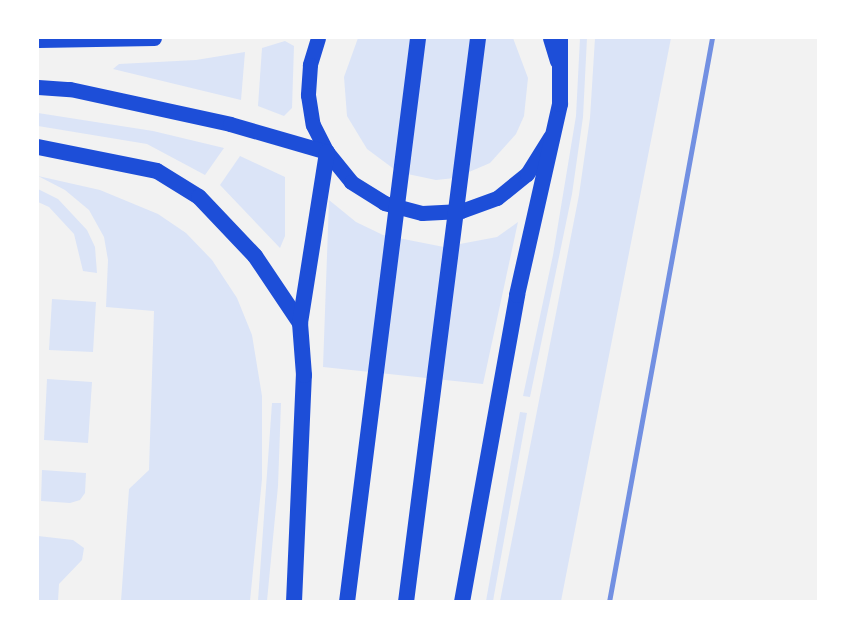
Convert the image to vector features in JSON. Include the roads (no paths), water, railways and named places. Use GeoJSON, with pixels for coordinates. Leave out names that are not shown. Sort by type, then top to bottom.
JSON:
{"type":"FeatureCollection","features":[{"type":"Feature","properties":{"kind":"highway"},"geometry":{"type":"LineString","coordinates":[[347,602],[418,38]]}},
{"type":"Feature","properties":{"kind":"highway"},"geometry":{"type":"LineString","coordinates":[[406,602],[478,38]]}},
{"type":"Feature","properties":{"kind":"highway"},"geometry":{"type":"LineString","coordinates":[[462,602],[517,295],[560,104],[561,38]]}},
{"type":"Feature","properties":{"kind":"highway"},"geometry":{"type":"LineString","coordinates":[[38,147],[157,171],[199,197],[255,256],[300,323]]}},
{"type":"Feature","properties":{"kind":"highway"},"geometry":{"type":"LineString","coordinates":[[294,602],[304,375],[300,323],[327,152]]}},
{"type":"Feature","properties":{"kind":"main road"},"geometry":{"type":"LineString","coordinates":[[38,40],[154,38]]}},
{"type":"Feature","properties":{"kind":"main road"},"geometry":{"type":"LineString","coordinates":[[318,38],[310,65],[308,95],[314,125],[327,152],[351,183],[384,203],[422,213],[461,211],[497,198],[527,174],[549,141],[560,104],[560,71],[550,38]]}},
{"type":"Feature","properties":{"kind":"main road"},"geometry":{"type":"LineString","coordinates":[[38,87],[70,89],[230,124],[327,152]]}},
{"type":"Feature","properties":{"kind":"railway"},"geometry":{"type":"LineString","coordinates":[[609,602],[712,38]]}}]}
